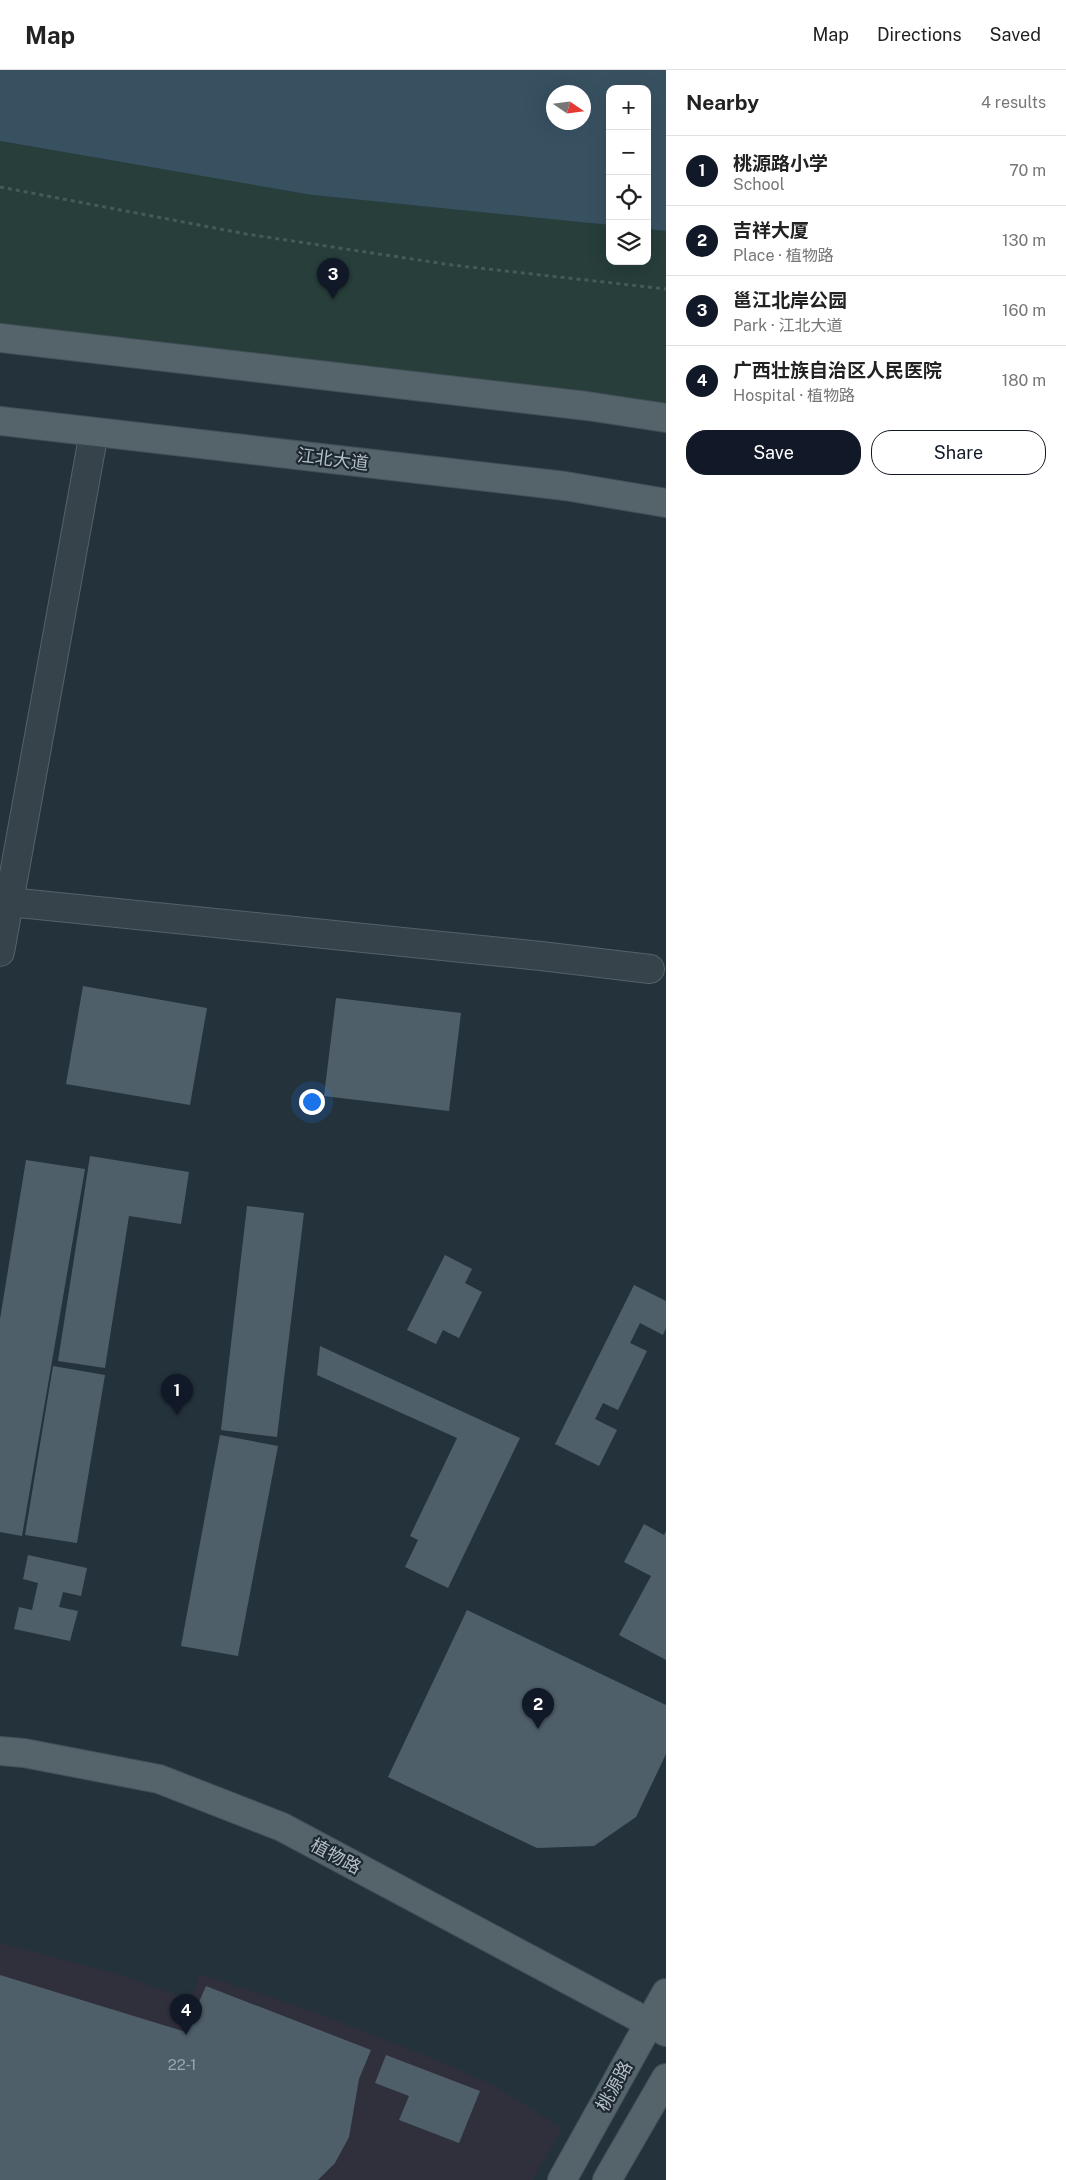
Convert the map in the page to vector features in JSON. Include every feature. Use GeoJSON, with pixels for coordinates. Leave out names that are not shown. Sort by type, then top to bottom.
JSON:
{"type":"FeatureCollection","features":[{"type":"Feature","properties":{"kind":"main road"},"geometry":{"type":"LineString","coordinates":[[0,338],[587,406],[666,418]]}},
{"type":"Feature","properties":{"kind":"main road","name":"江北大道"},"geometry":{"type":"LineString","coordinates":[[0,420],[565,486],[666,503]]}},
{"type":"Feature","properties":{"kind":"main road","name":"植物路"},"geometry":{"type":"LineString","coordinates":[[0,1751],[24,1753],[159,1779],[282,1827],[658,2028]]}},
{"type":"Feature","properties":{"kind":"main road","name":"桃源路"},"geometry":{"type":"LineString","coordinates":[[562,2180],[658,2028],[666,1993]]}},
{"type":"Feature","properties":{"kind":"main road"},"geometry":{"type":"LineString","coordinates":[[607,2180],[666,2078]]}},
{"type":"Feature","properties":{"kind":"lane"},"geometry":{"type":"LineString","coordinates":[[0,952],[94,432]]}},
{"type":"Feature","properties":{"kind":"lane"},"geometry":{"type":"LineString","coordinates":[[9,902],[541,956],[650,970]]}},
{"type":"Feature","properties":{"kind":"path"},"geometry":{"type":"LineString","coordinates":[[0,187],[246,234],[452,265],[666,289]]}},
{"type":"Feature","properties":{"kind":"shaded area"},"geometry":{"type":"Polygon","coordinates":[[[0,70],[666,70],[666,231],[651,229],[651,85],[606,85],[606,225],[312,195],[0,141],[0,70]]]}},
{"type":"Feature","properties":{"kind":"shaded area"},"geometry":{"type":"Polygon","coordinates":[[[0,1943],[114,1973],[191,2000],[200,1974],[301,2007],[442,2062],[495,2086],[562,2128],[533,2180],[0,2180],[0,1943]]]}},
{"type":"Feature","properties":{"kind":"green space"},"geometry":{"type":"Polygon","coordinates":[[[0,141],[312,195],[606,225],[606,265],[651,265],[651,229],[666,231],[666,418],[0,338],[0,141]]]}},
{"type":"Feature","properties":{"kind":"building"},"geometry":{"type":"Polygon","coordinates":[[[83,986],[207,1008],[190,1105],[66,1084],[83,986]]]}},
{"type":"Feature","properties":{"kind":"building"},"geometry":{"type":"Polygon","coordinates":[[[336,998],[461,1013],[449,1111],[324,1096],[336,998]]]}},
{"type":"Feature","properties":{"kind":"building"},"geometry":{"type":"Polygon","coordinates":[[[90,1156],[189,1172],[181,1224],[129,1216],[105,1368],[58,1361],[90,1156]]]}},
{"type":"Feature","properties":{"kind":"building"},"geometry":{"type":"Polygon","coordinates":[[[26,1160],[85,1169],[22,1536],[0,1532],[0,1319],[26,1160]]]}},
{"type":"Feature","properties":{"kind":"building"},"geometry":{"type":"Polygon","coordinates":[[[247,1206],[304,1213],[277,1437],[221,1430],[247,1206]]]}},
{"type":"Feature","properties":{"kind":"building"},"geometry":{"type":"Polygon","coordinates":[[[445,1255],[472,1269],[465,1283],[482,1292],[459,1338],[443,1330],[436,1344],[407,1330],[445,1255]]]}},
{"type":"Feature","properties":{"kind":"building"},"geometry":{"type":"Polygon","coordinates":[[[634,1285],[666,1301],[666,1328],[663,1335],[640,1323],[630,1343],[647,1351],[618,1410],[603,1403],[595,1419],[617,1430],[599,1466],[555,1444],[634,1285]]]}},
{"type":"Feature","properties":{"kind":"building"},"geometry":{"type":"Polygon","coordinates":[[[320,1346],[520,1438],[448,1588],[405,1567],[418,1540],[410,1536],[457,1438],[317,1375],[320,1346]]]}},
{"type":"Feature","properties":{"kind":"building"},"geometry":{"type":"Polygon","coordinates":[[[53,1366],[105,1375],[77,1543],[25,1535],[53,1366]]]}},
{"type":"Feature","properties":{"kind":"building"},"geometry":{"type":"Polygon","coordinates":[[[220,1435],[278,1446],[238,1656],[181,1646],[220,1435]]]}},
{"type":"Feature","properties":{"kind":"building"},"geometry":{"type":"Polygon","coordinates":[[[644,1524],[664,1535],[666,1531],[666,1660],[619,1635],[651,1576],[624,1562],[644,1524]]]}},
{"type":"Feature","properties":{"kind":"building"},"geometry":{"type":"Polygon","coordinates":[[[28,1555],[87,1568],[81,1596],[63,1592],[59,1607],[78,1611],[70,1641],[14,1629],[19,1607],[32,1610],[38,1583],[23,1579],[28,1555]]]}},
{"type":"Feature","properties":{"kind":"building"},"geometry":{"type":"Polygon","coordinates":[[[467,1610],[666,1705],[666,1754],[636,1817],[594,1846],[537,1848],[388,1777],[467,1610]]]}},
{"type":"Feature","properties":{"kind":"building"},"geometry":{"type":"Polygon","coordinates":[[[0,1975],[186,2032],[206,1986],[371,2050],[359,2079],[349,2137],[335,2163],[318,2180],[0,2180],[0,1975]]]}},
{"type":"Feature","properties":{"kind":"building"},"geometry":{"type":"Polygon","coordinates":[[[386,2055],[480,2091],[459,2143],[399,2120],[409,2096],[375,2083],[386,2055]]]}},
{"type":"Feature","properties":{"kind":"place","name":"邕江北岸公园"},"geometry":{"type":"Point","coordinates":[333,299]}},
{"type":"Feature","properties":{"kind":"place","name":"桃源路小学"},"geometry":{"type":"Point","coordinates":[177,1415]}},
{"type":"Feature","properties":{"kind":"place","name":"吉祥大厦"},"geometry":{"type":"Point","coordinates":[538,1729]}},
{"type":"Feature","properties":{"kind":"place","name":"广西壮族自治区人民医院"},"geometry":{"type":"Point","coordinates":[186,2035]}}]}
